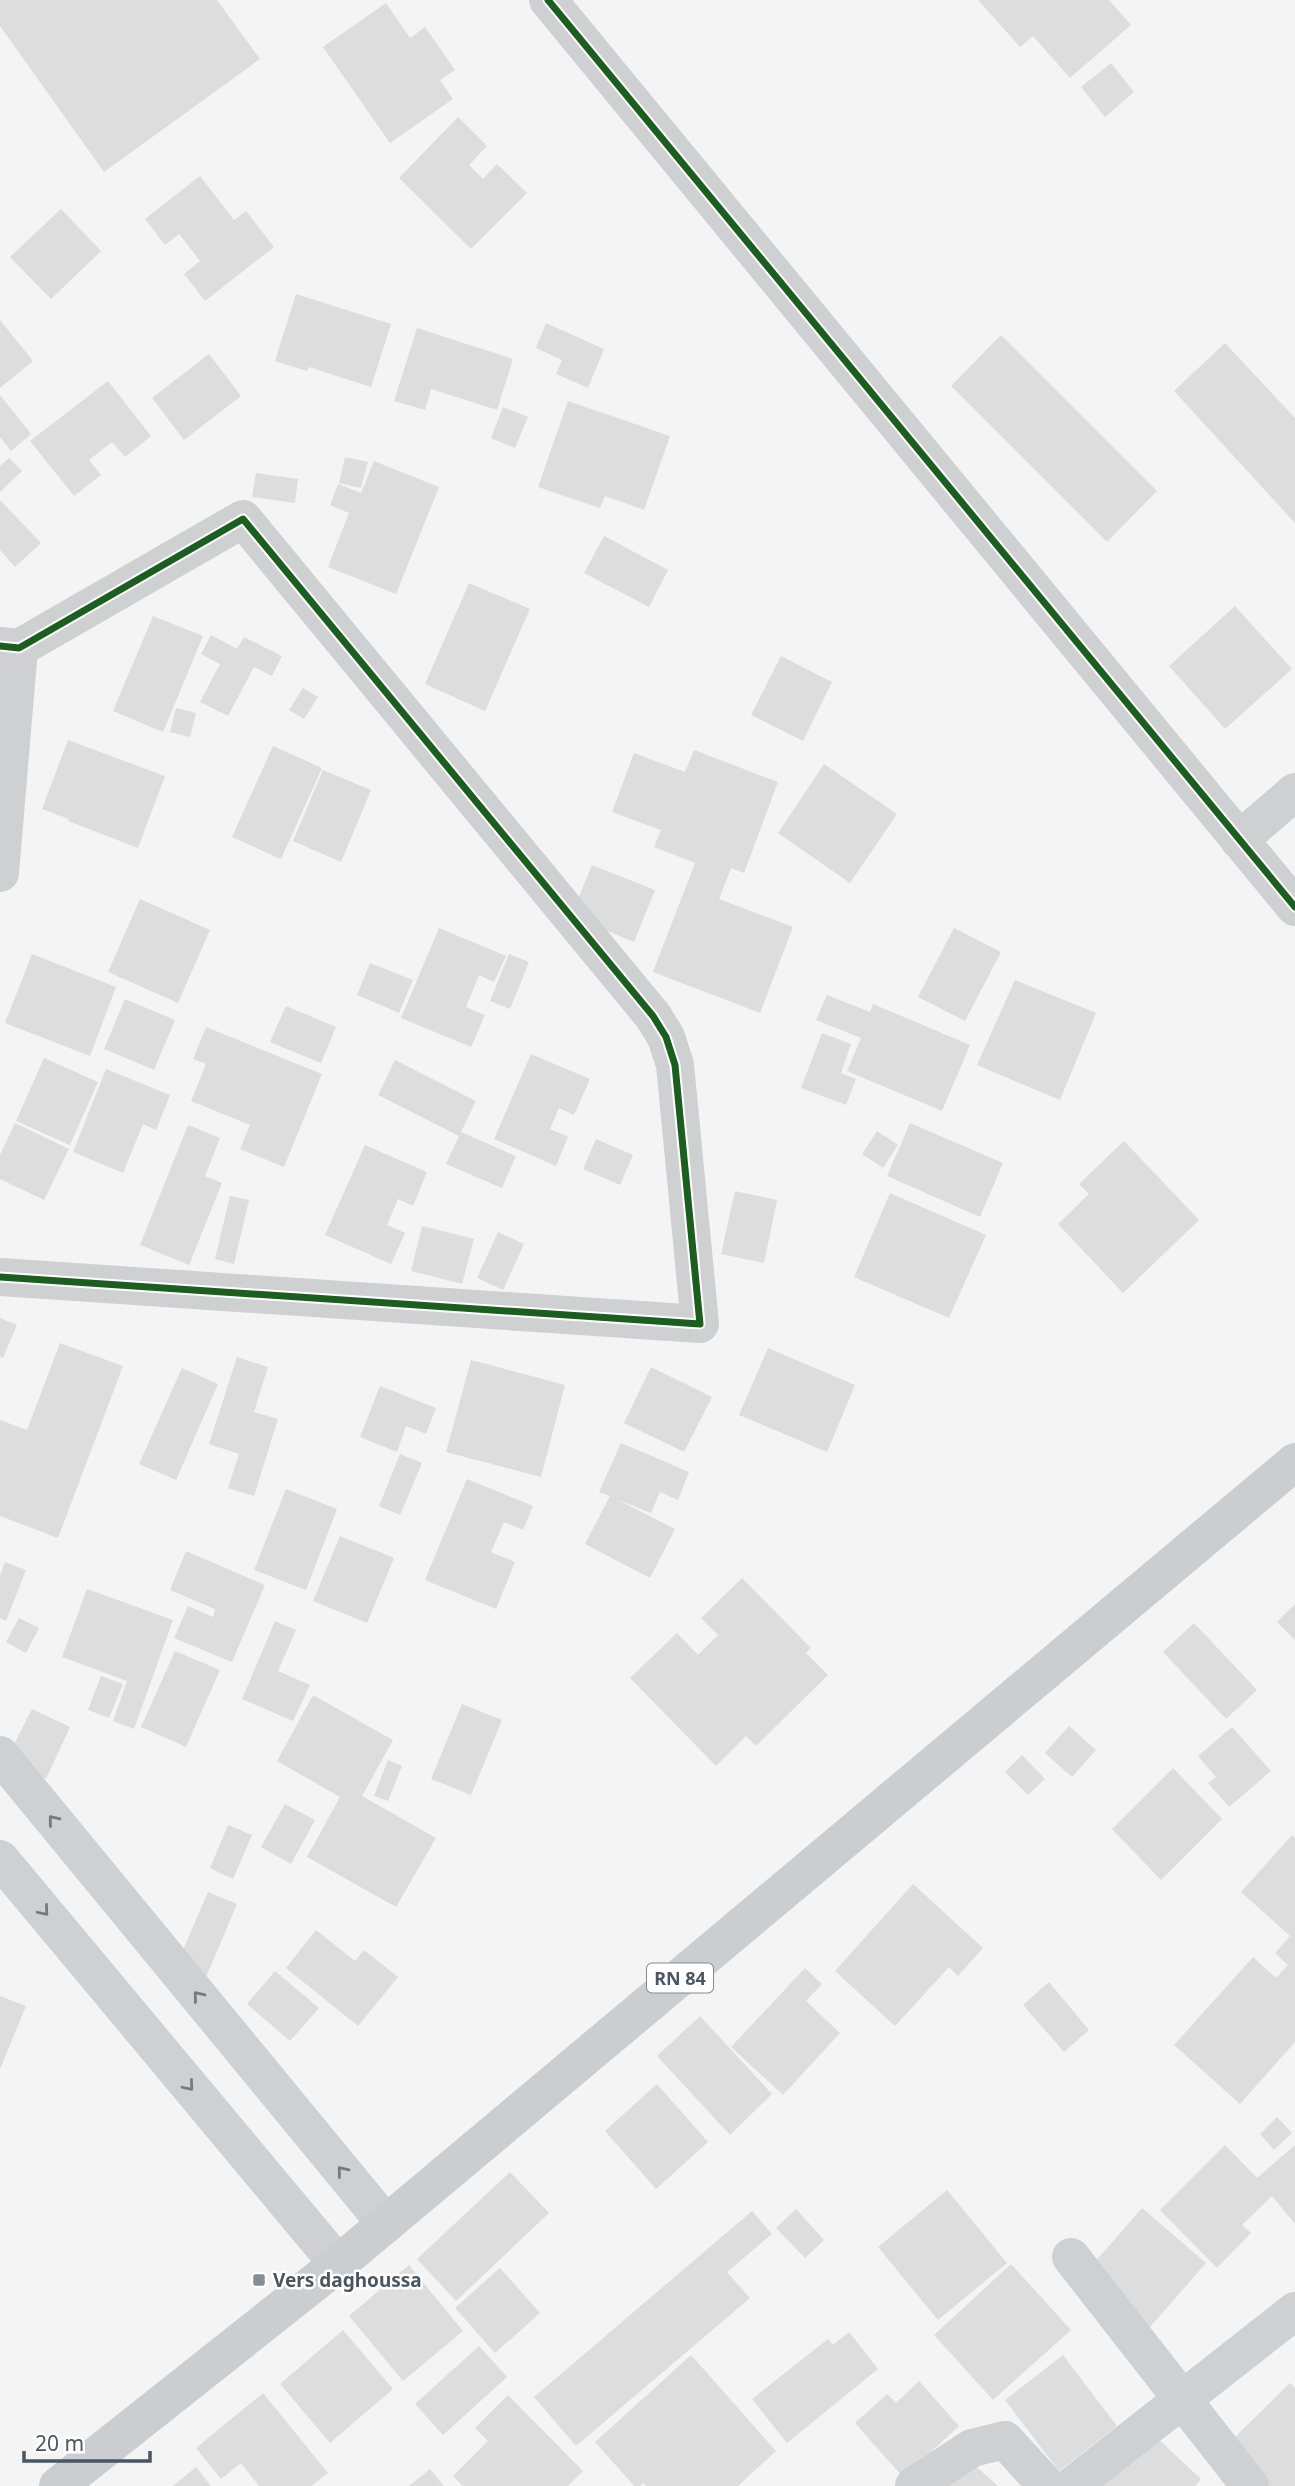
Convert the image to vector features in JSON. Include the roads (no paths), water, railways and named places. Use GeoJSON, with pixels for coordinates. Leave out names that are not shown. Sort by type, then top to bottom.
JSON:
{"type":"FeatureCollection","features":[{"type":"Feature","properties":{"kind":"main road","name":"RN 84"},"geometry":{"type":"LineString","coordinates":[[58,2486],[338,2264],[1295,1462]]}},
{"type":"Feature","properties":{"kind":"street"},"geometry":{"type":"LineString","coordinates":[[548,0],[1295,907]]}},
{"type":"Feature","properties":{"kind":"street"},"geometry":{"type":"LineString","coordinates":[[0,873],[9,647],[243,519],[653,1016],[666,1037],[676,1065],[700,1324],[0,1277]]}},
{"type":"Feature","properties":{"kind":"street"},"geometry":{"type":"LineString","coordinates":[[1239,840],[1295,792]]}},
{"type":"Feature","properties":{"kind":"street"},"geometry":{"type":"LineString","coordinates":[[0,1755],[386,2224]]}},
{"type":"Feature","properties":{"kind":"street"},"geometry":{"type":"LineString","coordinates":[[0,1859],[338,2264]]}},
{"type":"Feature","properties":{"kind":"street"},"geometry":{"type":"LineString","coordinates":[[1071,2257],[1250,2486]]}},
{"type":"Feature","properties":{"kind":"street"},"geometry":{"type":"LineString","coordinates":[[1072,2486],[1295,2311]]}},
{"type":"Feature","properties":{"kind":"street"},"geometry":{"type":"LineString","coordinates":[[914,2486],[972,2448],[1005,2440],[1047,2486]]}},
{"type":"Feature","properties":{"kind":"place","name":"Vers daghoussa"},"geometry":{"type":"Point","coordinates":[259,2280]}}]}
